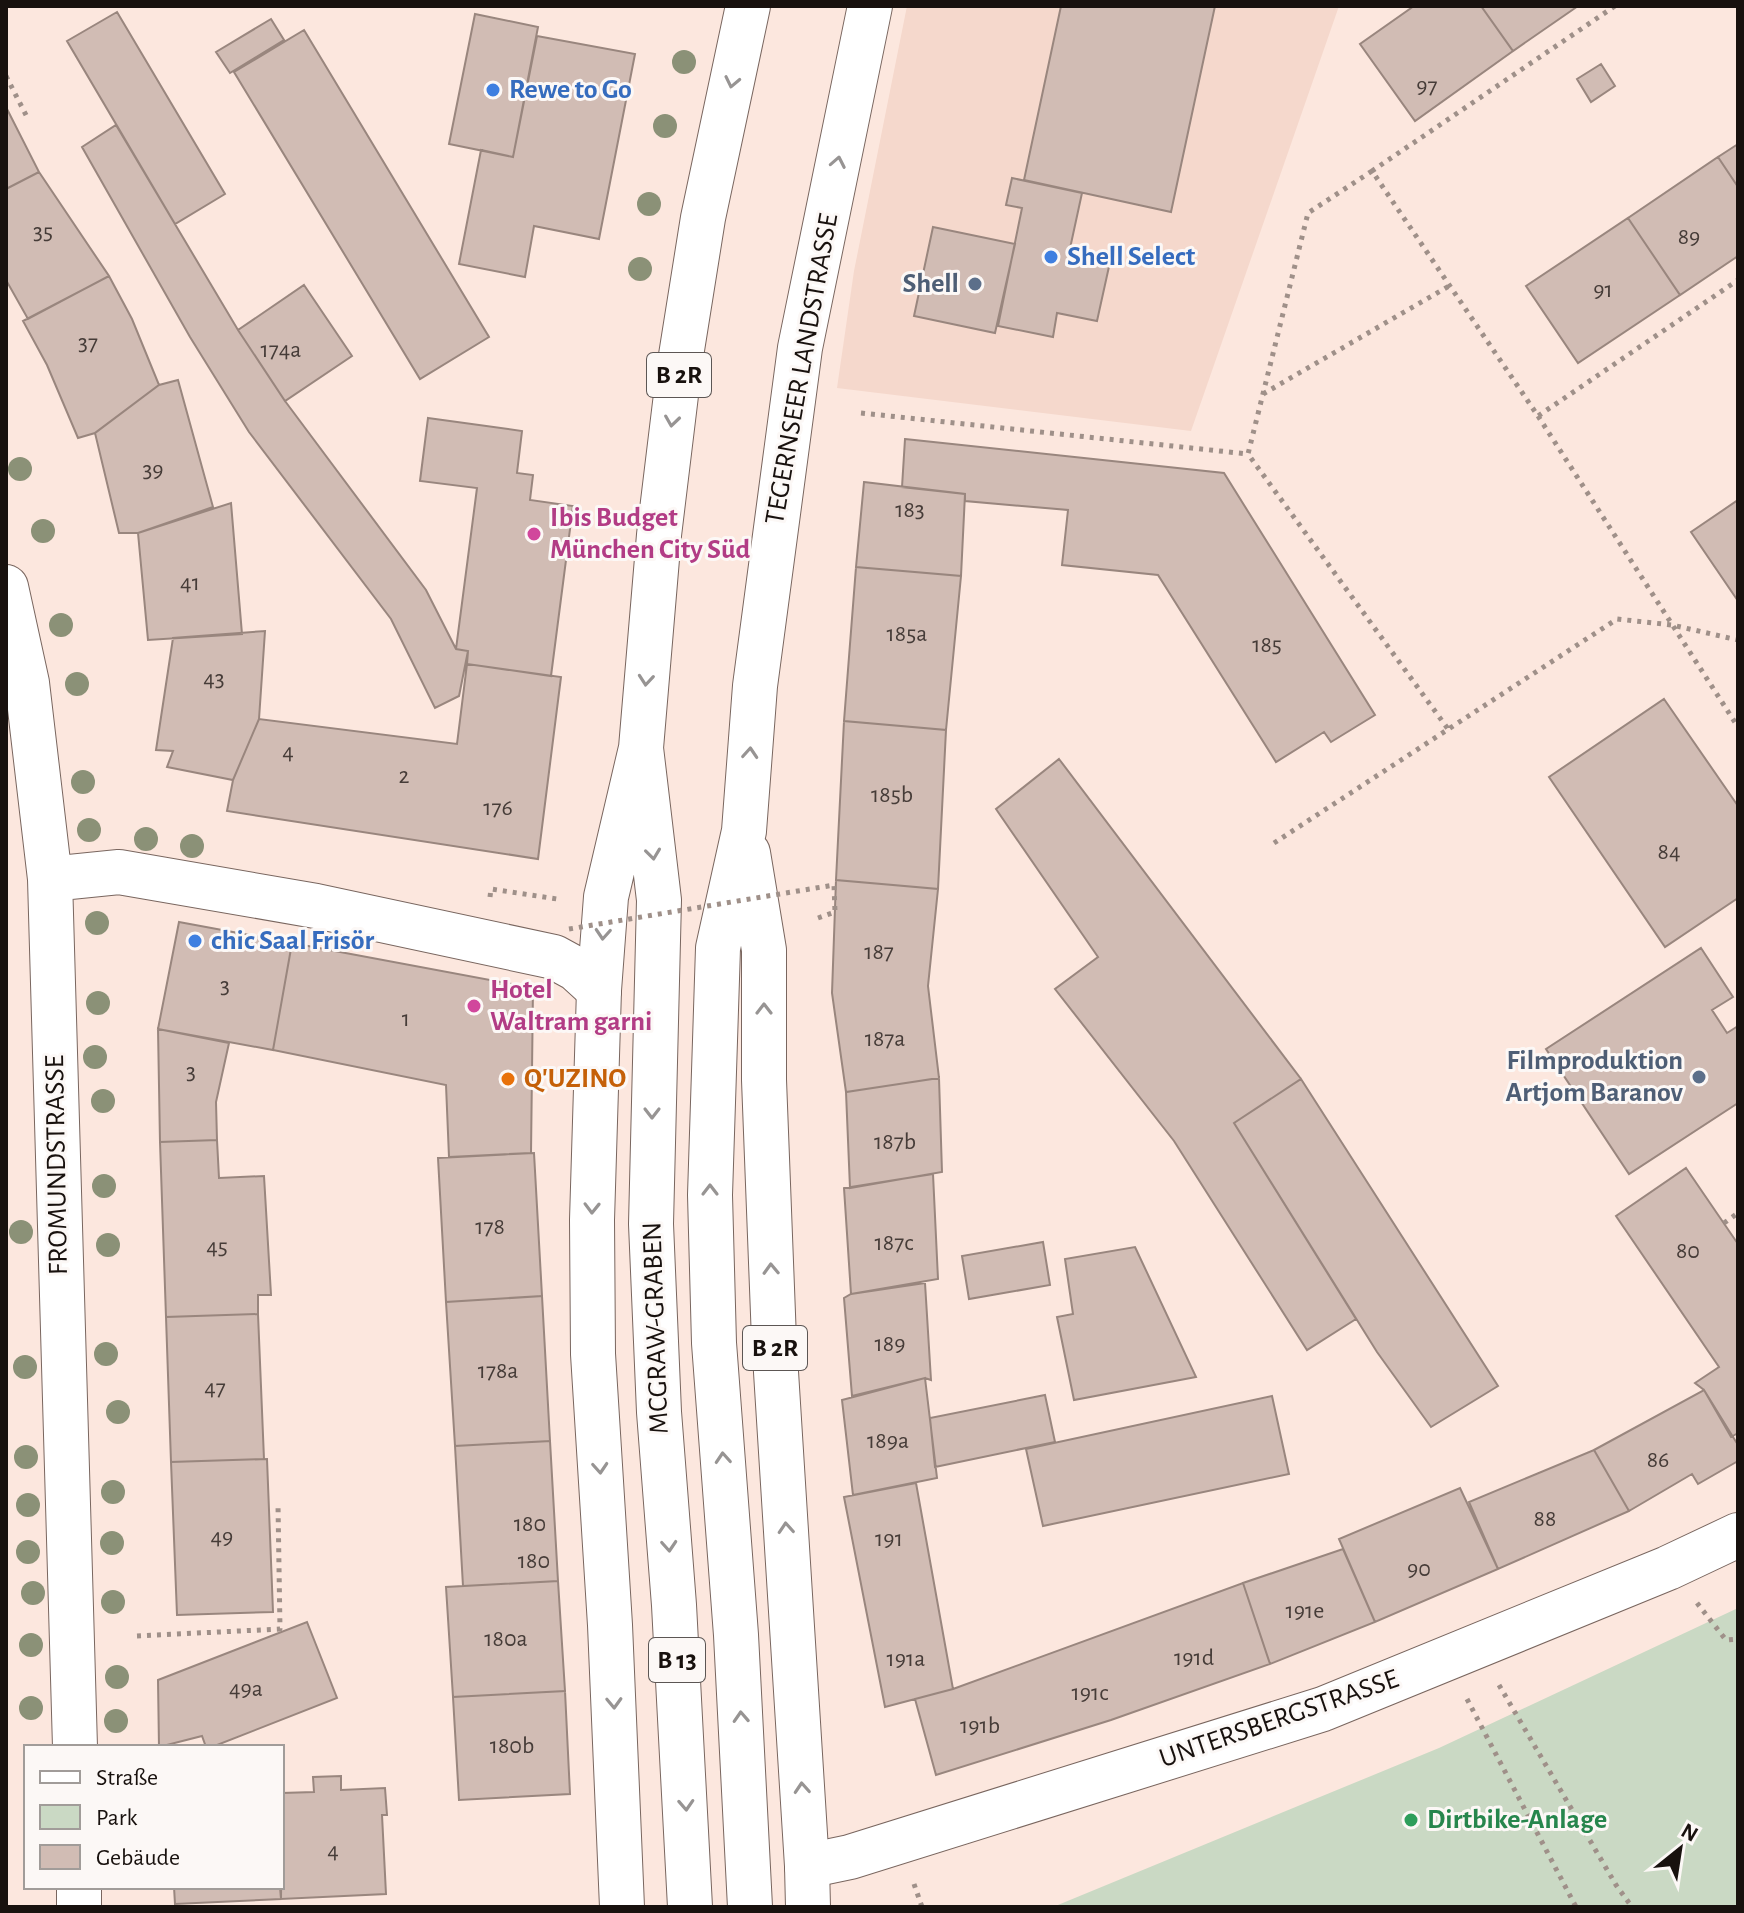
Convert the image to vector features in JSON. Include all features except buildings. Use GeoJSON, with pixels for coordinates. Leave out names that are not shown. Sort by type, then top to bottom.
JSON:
{"type":"FeatureCollection","features":[{"type":"Feature","properties":{"kind":"main road","name":"B 2R"},"geometry":{"type":"LineString","coordinates":[[622,1907],[610,1625],[593,1354],[592,1220],[599,990],[606,897],[641,748],[659,535],[680,362],[703,218],[748,6]]}},
{"type":"Feature","properties":{"kind":"main road","name":"TEGERNSEER LANDSTRASSE"},"geometry":{"type":"LineString","coordinates":[[744,831],[755,686],[800,348],[870,6]]}},
{"type":"Feature","properties":{"kind":"main road","name":"FROMUNDSTRASSE"},"geometry":{"type":"LineString","coordinates":[[6,587],[27,683],[50,879],[75,1745]]}},
{"type":"Feature","properties":{"kind":"main road","name":"MCGRAW-GRABEN"},"geometry":{"type":"LineString","coordinates":[[641,748],[659,900],[651,1224],[659,1412],[674,1605],[690,1907]]}},
{"type":"Feature","properties":{"kind":"main road","name":"B 2R"},"geometry":{"type":"LineString","coordinates":[[744,831],[764,950],[764,1080],[774,1340],[808,1886]]}},
{"type":"Feature","properties":{"kind":"main road","name":"MCGRAW-GRABEN"},"geometry":{"type":"LineString","coordinates":[[744,831],[718,948],[710,1195],[714,1343],[738,1665],[750,1907]]}},
{"type":"Feature","properties":{"kind":"main road"},"geometry":{"type":"LineString","coordinates":[[50,879],[119,872],[316,906],[554,957],[576,969],[599,990]]}},
{"type":"Feature","properties":{"kind":"main road","name":"UNTERSBERGSTRASSE"},"geometry":{"type":"LineString","coordinates":[[808,1886],[850,1857],[1323,1709],[1464,1654],[1738,1535]]}},
{"type":"Feature","properties":{"kind":"path"},"geometry":{"type":"LineString","coordinates":[[1248,454],[1308,213],[1615,6]]}},
{"type":"Feature","properties":{"kind":"path"},"geometry":{"type":"LineString","coordinates":[[6,76],[27,117]]}},
{"type":"Feature","properties":{"kind":"path"},"geometry":{"type":"LineString","coordinates":[[1372,171],[1538,416],[1738,727]]}},
{"type":"Feature","properties":{"kind":"path"},"geometry":{"type":"LineString","coordinates":[[1538,416],[1738,280]]}},
{"type":"Feature","properties":{"kind":"path"},"geometry":{"type":"LineString","coordinates":[[1262,394],[1449,286]]}},
{"type":"Feature","properties":{"kind":"path"},"geometry":{"type":"LineString","coordinates":[[861,413],[1248,454],[1448,729]]}},
{"type":"Feature","properties":{"kind":"path"},"geometry":{"type":"LineString","coordinates":[[1274,843],[1617,619],[1672,625],[1738,640]]}},
{"type":"Feature","properties":{"kind":"path"},"geometry":{"type":"LineString","coordinates":[[569,929],[834,885],[835,912],[818,918]]}},
{"type":"Feature","properties":{"kind":"path"},"geometry":{"type":"LineString","coordinates":[[491,889],[557,899]]}},
{"type":"Feature","properties":{"kind":"path"},"geometry":{"type":"LineString","coordinates":[[1724,1223],[1738,1213]]}},
{"type":"Feature","properties":{"kind":"path"},"geometry":{"type":"LineString","coordinates":[[137,1636],[280,1629],[278,1505]]}},
{"type":"Feature","properties":{"kind":"path"},"geometry":{"type":"LineString","coordinates":[[1464,1654],[1487,1740],[1576,1907]]}},
{"type":"Feature","properties":{"kind":"path"},"geometry":{"type":"LineString","coordinates":[[1464,1654],[1632,1907]]}},
{"type":"Feature","properties":{"kind":"shaded area"},"geometry":{"type":"Polygon","coordinates":[[[907,6],[1339,6],[1191,431],[837,388],[854,271],[907,6]]]}},
{"type":"Feature","properties":{"kind":"green space"},"geometry":{"type":"Polygon","coordinates":[[[1738,1608],[1738,1907],[1053,1907],[1439,1748],[1738,1608]]]}},
{"type":"Feature","properties":{"kind":"place","name":"Rewe to Go"},"geometry":{"type":"Point","coordinates":[493,90]}},
{"type":"Feature","properties":{"kind":"place","name":"Shell Select"},"geometry":{"type":"Point","coordinates":[1051,257]}},
{"type":"Feature","properties":{"kind":"place","name":"Shell"},"geometry":{"type":"Point","coordinates":[975,284]}},
{"type":"Feature","properties":{"kind":"place","name":"Ibis Budget München City Süd"},"geometry":{"type":"Point","coordinates":[534,534]}},
{"type":"Feature","properties":{"kind":"place","name":"chic Saal Frisör"},"geometry":{"type":"Point","coordinates":[195,941]}},
{"type":"Feature","properties":{"kind":"place","name":"Hotel Waltram garni"},"geometry":{"type":"Point","coordinates":[474,1006]}},
{"type":"Feature","properties":{"kind":"place","name":"Filmproduktion Artjom Baranov"},"geometry":{"type":"Point","coordinates":[1699,1077]}},
{"type":"Feature","properties":{"kind":"place","name":"Q'UZINO"},"geometry":{"type":"Point","coordinates":[508,1079]}},
{"type":"Feature","properties":{"kind":"place","name":"Dirtbike-Anlage"},"geometry":{"type":"Point","coordinates":[1411,1820]}}]}
